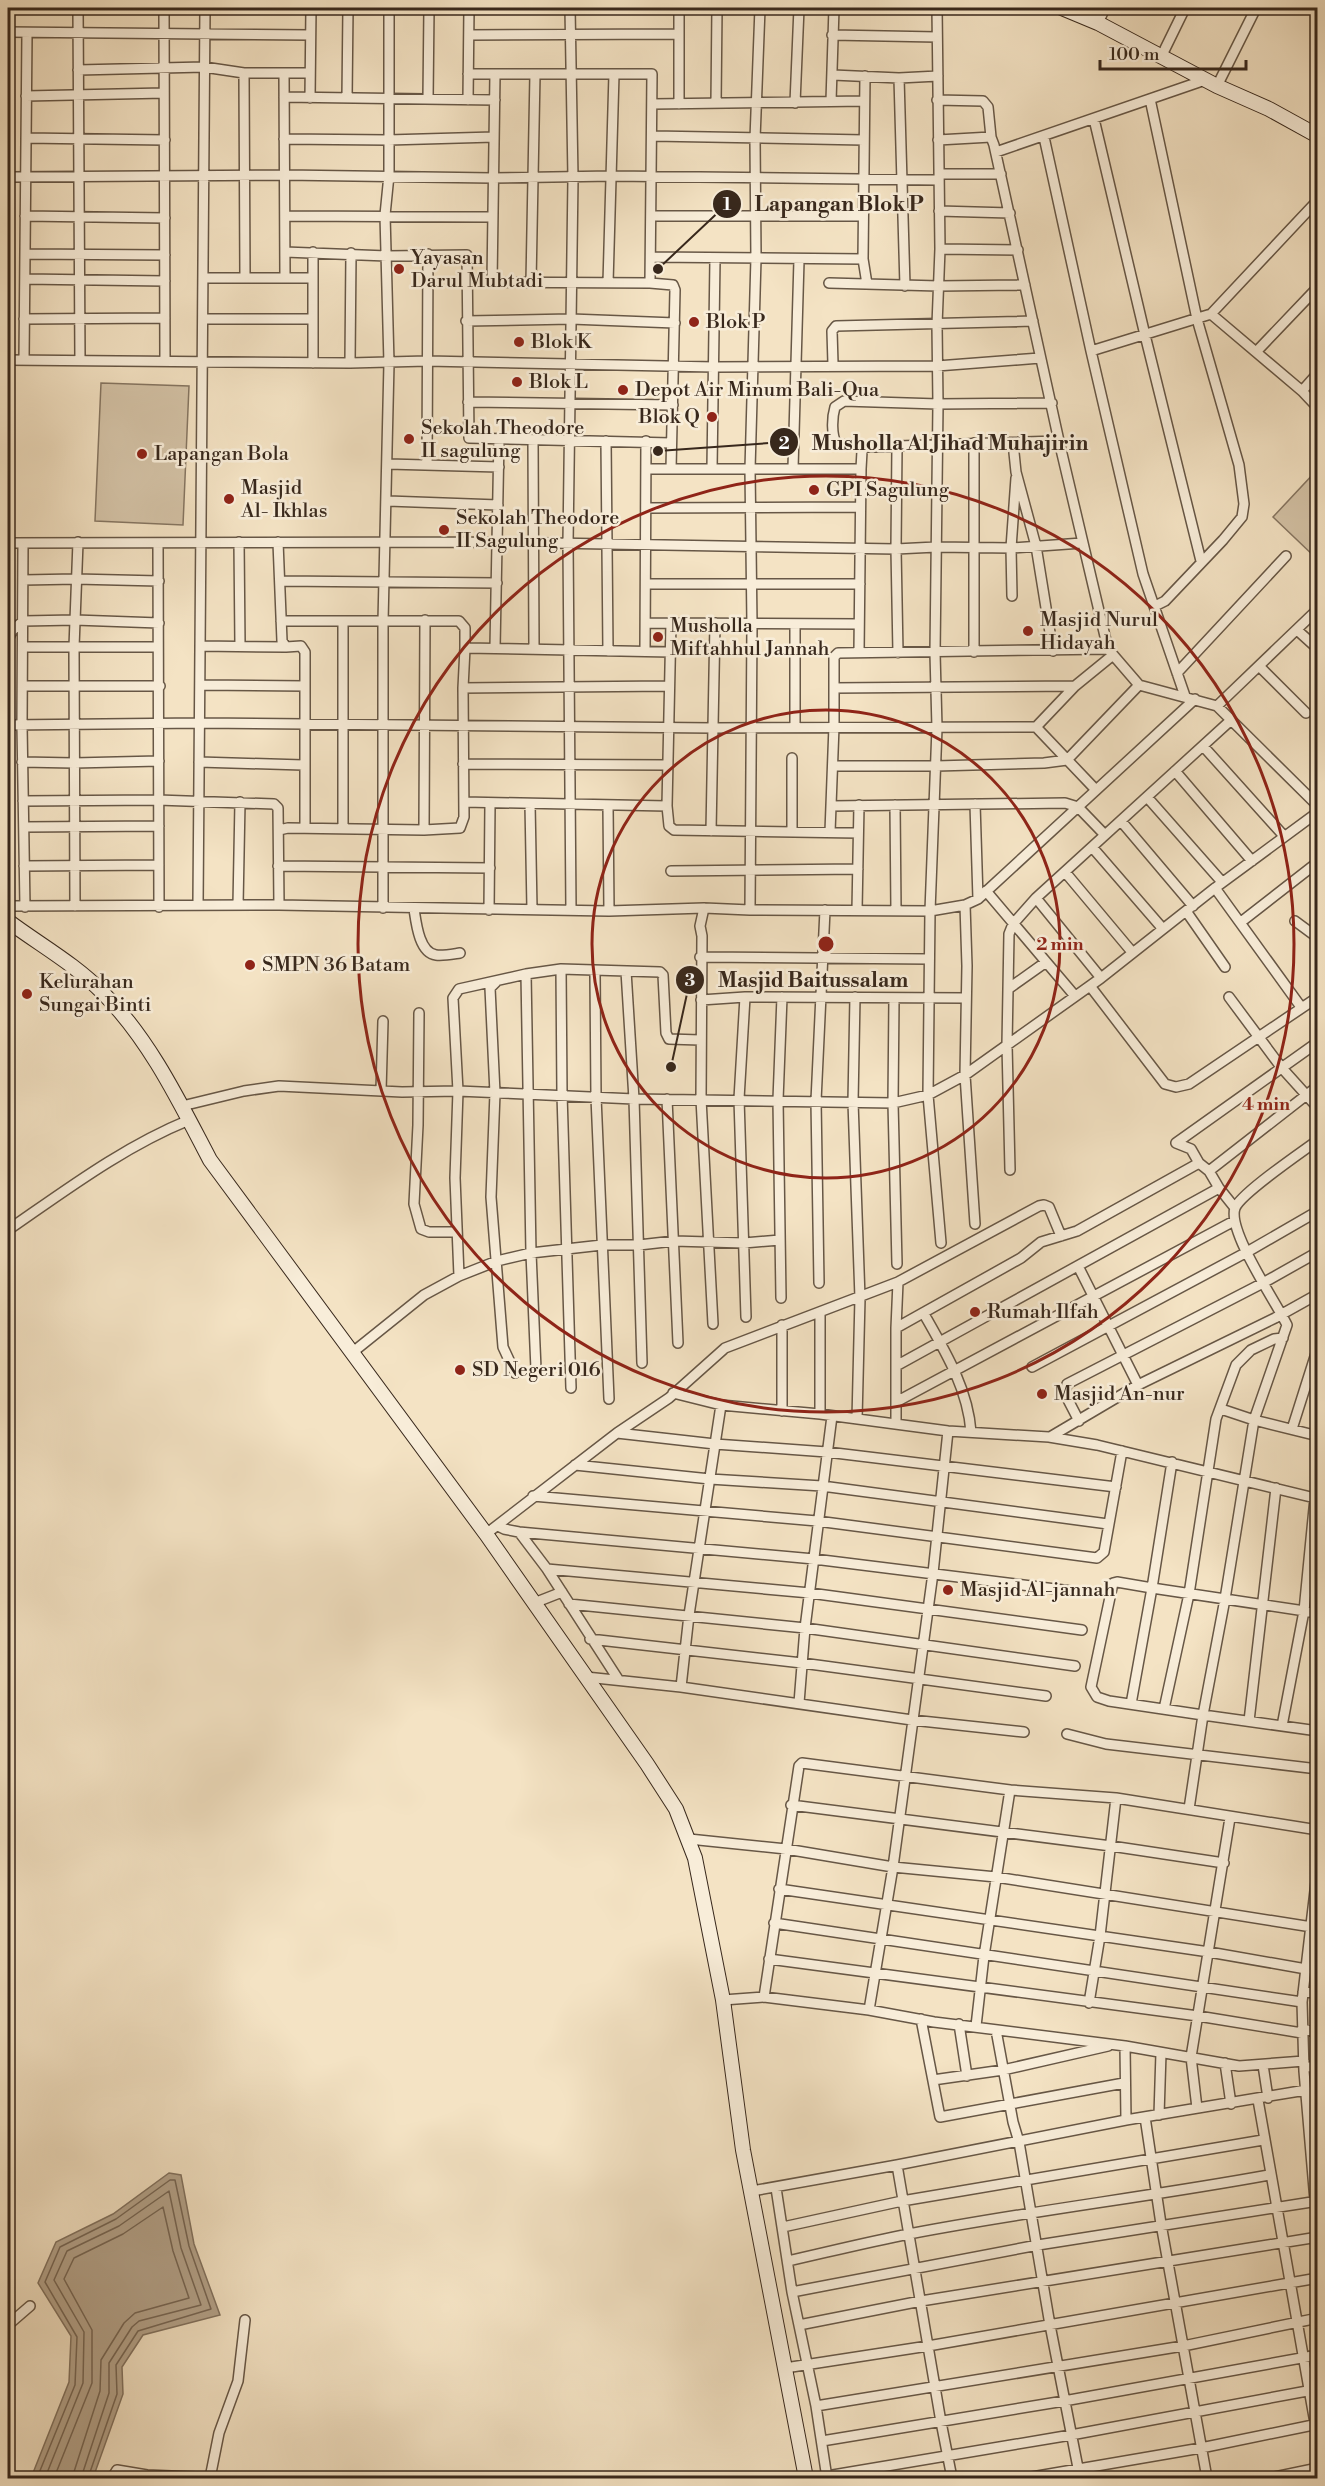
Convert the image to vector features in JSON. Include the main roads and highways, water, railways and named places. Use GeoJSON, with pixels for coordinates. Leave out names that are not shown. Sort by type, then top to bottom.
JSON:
{"type":"FeatureCollection","features":[{"type":"Feature","properties":{"kind":"water"},"geometry":{"type":"Polygon","coordinates":[[[169,2173],[181,2175],[194,2244],[220,2315],[143,2335],[122,2367],[123,2394],[93,2478],[31,2478],[69,2382],[71,2336],[38,2283],[56,2242],[113,2214],[169,2173]]]}},
{"type":"Feature","properties":{"kind":"place","name":"Yayasan Darul Mubtadi"},"geometry":{"type":"Point","coordinates":[399,269]}},
{"type":"Feature","properties":{"kind":"place","name":"Lapangan Blok P"},"geometry":{"type":"Point","coordinates":[658,269]}},
{"type":"Feature","properties":{"kind":"place","name":"Blok P"},"geometry":{"type":"Point","coordinates":[694,322]}},
{"type":"Feature","properties":{"kind":"place","name":"Blok K"},"geometry":{"type":"Point","coordinates":[519,342]}},
{"type":"Feature","properties":{"kind":"place","name":"Blok L"},"geometry":{"type":"Point","coordinates":[517,382]}},
{"type":"Feature","properties":{"kind":"place","name":"Depot Air Minum Bali-Qua"},"geometry":{"type":"Point","coordinates":[623,390]}},
{"type":"Feature","properties":{"kind":"place","name":"Blok Q"},"geometry":{"type":"Point","coordinates":[712,417]}},
{"type":"Feature","properties":{"kind":"place","name":"Sekolah Theodore II sagulung"},"geometry":{"type":"Point","coordinates":[409,439]}},
{"type":"Feature","properties":{"kind":"place","name":"Musholla Al Jihad Muhajirin"},"geometry":{"type":"Point","coordinates":[658,451]}},
{"type":"Feature","properties":{"kind":"place","name":"Lapangan Bola"},"geometry":{"type":"Point","coordinates":[142,454]}},
{"type":"Feature","properties":{"kind":"place","name":"GPI Sagulung"},"geometry":{"type":"Point","coordinates":[814,490]}},
{"type":"Feature","properties":{"kind":"place","name":"Masjid Al- Ikhlas"},"geometry":{"type":"Point","coordinates":[229,499]}},
{"type":"Feature","properties":{"kind":"place","name":"Sekolah Theodore II Sagulung"},"geometry":{"type":"Point","coordinates":[444,530]}},
{"type":"Feature","properties":{"kind":"place","name":"Masjid Nurul Hidayah"},"geometry":{"type":"Point","coordinates":[1028,631]}},
{"type":"Feature","properties":{"kind":"place","name":"Musholla Miftahhul Jannah"},"geometry":{"type":"Point","coordinates":[658,637]}},
{"type":"Feature","properties":{"kind":"place","name":"SMPN 36 Batam"},"geometry":{"type":"Point","coordinates":[250,965]}},
{"type":"Feature","properties":{"kind":"place","name":"Kelurahan Sungai Binti"},"geometry":{"type":"Point","coordinates":[27,994]}},
{"type":"Feature","properties":{"kind":"place","name":"Masjid Baitussalam"},"geometry":{"type":"Point","coordinates":[671,1067]}},
{"type":"Feature","properties":{"kind":"place","name":"Rumah Ilfah"},"geometry":{"type":"Point","coordinates":[975,1312]}},
{"type":"Feature","properties":{"kind":"place","name":"SD Negeri 016"},"geometry":{"type":"Point","coordinates":[460,1370]}},
{"type":"Feature","properties":{"kind":"place","name":"Masjid An-nur"},"geometry":{"type":"Point","coordinates":[1042,1394]}},
{"type":"Feature","properties":{"kind":"place","name":"Masjid Al-jannah"},"geometry":{"type":"Point","coordinates":[948,1590]}}]}
